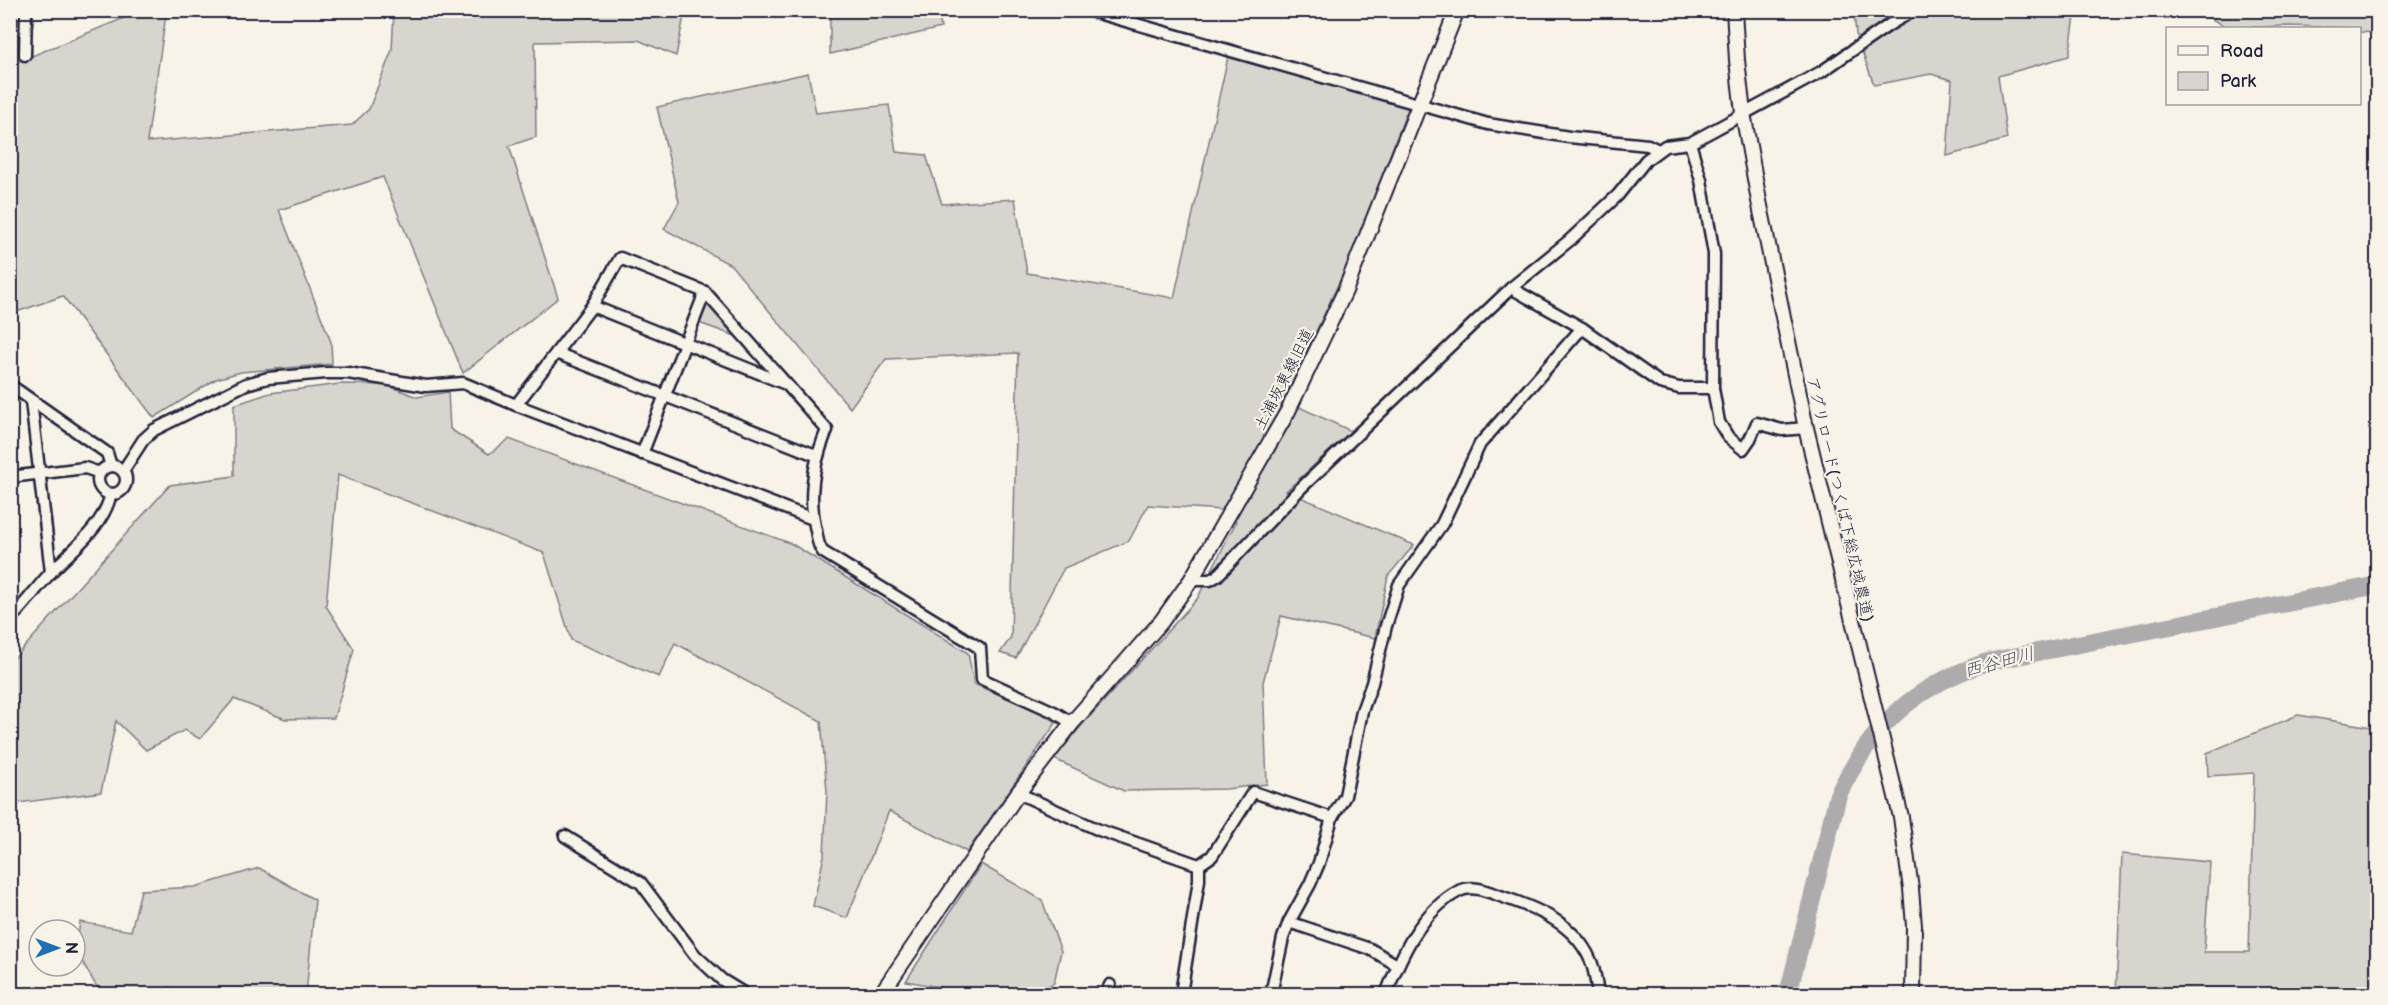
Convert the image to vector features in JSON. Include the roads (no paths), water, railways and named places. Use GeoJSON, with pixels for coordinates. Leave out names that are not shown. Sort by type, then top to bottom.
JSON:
{"type":"FeatureCollection","features":[{"type":"Feature","properties":{"kind":"street"},"geometry":{"type":"LineString","coordinates":[[25,55],[26,10]]}},
{"type":"Feature","properties":{"kind":"street"},"geometry":{"type":"LineString","coordinates":[[1087,10],[1488,124],[1569,137],[1648,145],[1658,150]]}},
{"type":"Feature","properties":{"kind":"street","name":"土浦坂東線旧道"},"geometry":{"type":"LineString","coordinates":[[881,994],[1018,793],[1072,723],[1147,639],[1191,580],[1288,411],[1345,291],[1457,10]]}},
{"type":"Feature","properties":{"kind":"street","name":"アグリロード(つくば下総広域農道)"},"geometry":{"type":"LineString","coordinates":[[1734,10],[1743,113],[1759,201],[1806,428],[1900,817],[1910,878],[1914,927],[1913,994]]}},
{"type":"Feature","properties":{"kind":"street"},"geometry":{"type":"LineString","coordinates":[[1191,580],[1210,580],[1217,576],[1300,488],[1511,288],[1570,240],[1618,195],[1646,160],[1658,150],[1665,146],[1690,143],[1821,72],[1914,10]]}},
{"type":"Feature","properties":{"kind":"street"},"geometry":{"type":"LineString","coordinates":[[1690,143],[1701,180],[1714,254],[1713,388],[1719,422],[1728,437],[1743,449],[1757,423],[1782,430],[1806,428]]}},
{"type":"Feature","properties":{"kind":"street"},"geometry":{"type":"LineString","coordinates":[[516,405],[592,306],[620,258],[705,292],[827,430],[813,472],[813,519],[819,546],[823,552],[980,648],[982,679],[1054,712],[1072,723]]}},
{"type":"Feature","properties":{"kind":"street"},"geometry":{"type":"LineString","coordinates":[[1511,288],[1582,328],[1660,383],[1679,388],[1713,388]]}},
{"type":"Feature","properties":{"kind":"street"},"geometry":{"type":"LineString","coordinates":[[642,454],[705,292]]}},
{"type":"Feature","properties":{"kind":"street"},"geometry":{"type":"LineString","coordinates":[[592,306],[789,385]]}},
{"type":"Feature","properties":{"kind":"street"},"geometry":{"type":"LineString","coordinates":[[1271,994],[1279,954],[1289,922],[1319,863],[1332,818],[1345,796],[1362,711],[1399,585],[1442,524],[1480,444],[1582,328]]}},
{"type":"Feature","properties":{"kind":"street"},"geometry":{"type":"LineString","coordinates":[[556,353],[818,456]]}},
{"type":"Feature","properties":{"kind":"street"},"geometry":{"type":"LineString","coordinates":[[111,494],[120,491],[125,484],[123,471],[143,440],[154,429],[246,384],[268,378],[348,373],[426,386],[463,383],[813,519]]}},
{"type":"Feature","properties":{"kind":"street"},"geometry":{"type":"LineString","coordinates":[[10,385],[107,453],[111,466]]}},
{"type":"Feature","properties":{"kind":"street"},"geometry":{"type":"LineString","coordinates":[[31,401],[51,572]]}},
{"type":"Feature","properties":{"kind":"street"},"geometry":{"type":"LineString","coordinates":[[111,466],[123,471]]}},
{"type":"Feature","properties":{"kind":"street"},"geometry":{"type":"LineString","coordinates":[[100,473],[111,466]]}},
{"type":"Feature","properties":{"kind":"street"},"geometry":{"type":"LineString","coordinates":[[10,477],[85,468],[100,473]]}},
{"type":"Feature","properties":{"kind":"street"},"geometry":{"type":"LineString","coordinates":[[100,473],[100,486],[111,494]]}},
{"type":"Feature","properties":{"kind":"street"},"geometry":{"type":"LineString","coordinates":[[10,613],[16,613],[51,572],[100,522],[111,494]]}},
{"type":"Feature","properties":{"kind":"street"},"geometry":{"type":"LineString","coordinates":[[1199,865],[1212,856],[1253,792],[1332,818]]}},
{"type":"Feature","properties":{"kind":"street"},"geometry":{"type":"LineString","coordinates":[[1018,793],[1099,830],[1199,865]]}},
{"type":"Feature","properties":{"kind":"street"},"geometry":{"type":"LineString","coordinates":[[566,836],[641,883],[695,955],[722,980],[745,994]]}},
{"type":"Feature","properties":{"kind":"street"},"geometry":{"type":"LineString","coordinates":[[1180,994],[1199,880],[1199,865]]}},
{"type":"Feature","properties":{"kind":"street"},"geometry":{"type":"LineString","coordinates":[[1386,994],[1397,965],[1415,933],[1436,909],[1461,890],[1473,888],[1540,909],[1571,933],[1590,959],[1598,994]]}},
{"type":"Feature","properties":{"kind":"street"},"geometry":{"type":"LineString","coordinates":[[1289,922],[1370,949],[1397,965]]}},
{"type":"Feature","properties":{"kind":"waterway"},"geometry":{"type":"LineString","coordinates":[[10,29],[32,25],[33,10]]}},
{"type":"Feature","properties":{"kind":"waterway","name":"西谷田川"},"geometry":{"type":"LineString","coordinates":[[1788,994],[1838,795],[1865,748],[1897,712],[1916,697],[1937,683],[1987,662],[2378,585]]}}]}
